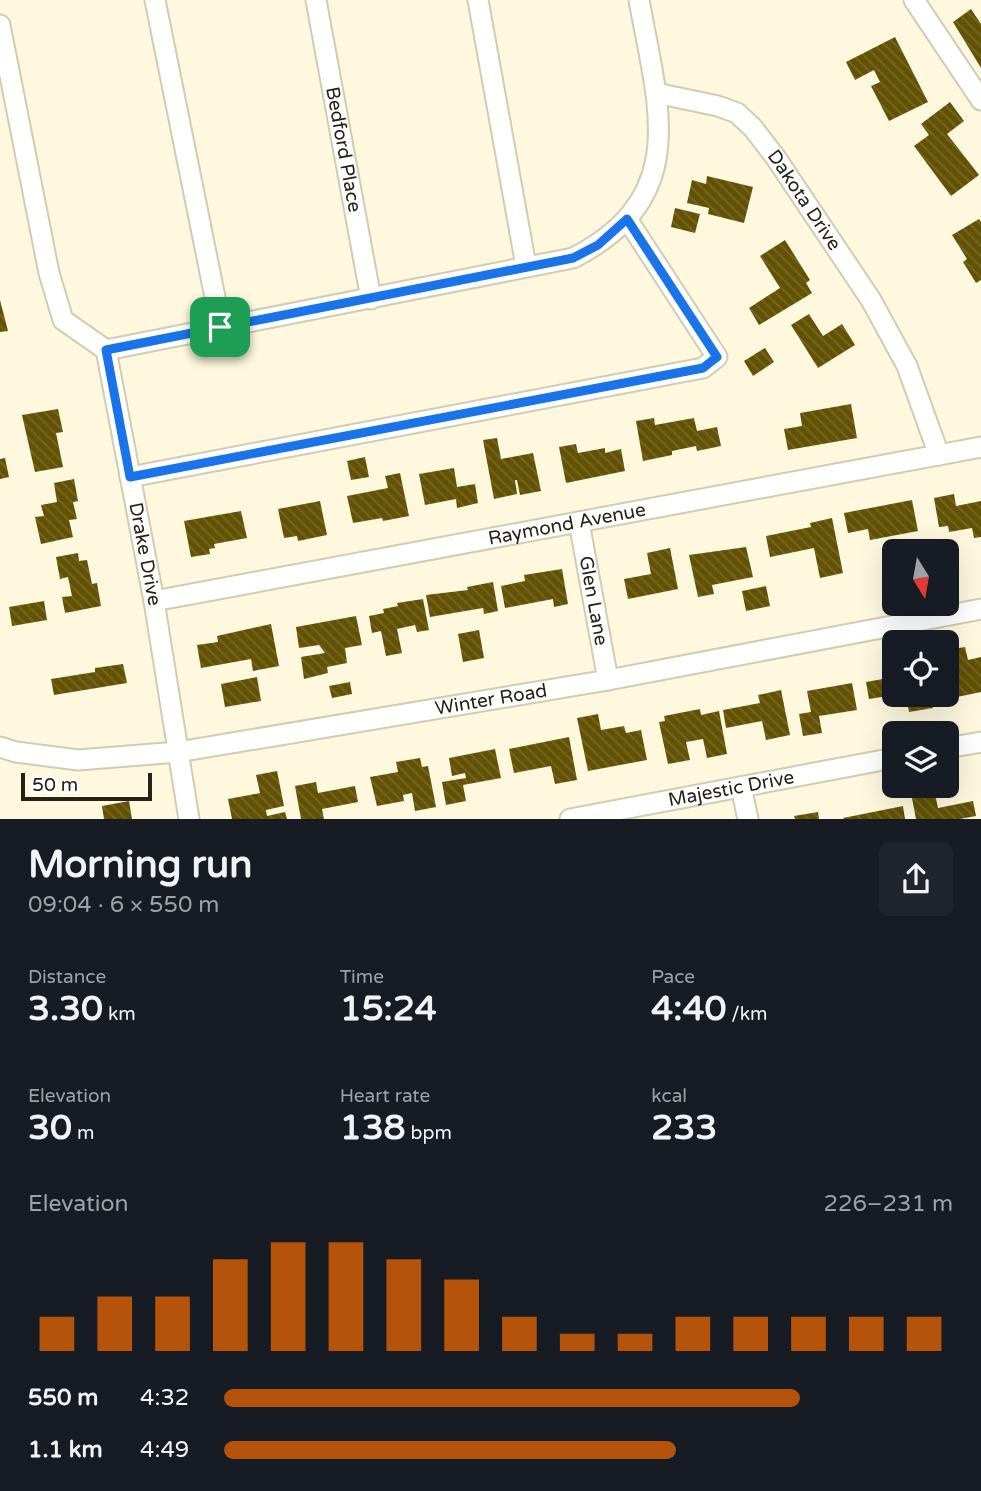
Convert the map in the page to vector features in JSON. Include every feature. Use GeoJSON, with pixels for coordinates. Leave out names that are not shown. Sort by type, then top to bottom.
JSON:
{"type":"FeatureCollection","features":[{"type":"Feature","properties":{"kind":"street"},"geometry":{"type":"LineString","coordinates":[[155,0],[220,327]]}},
{"type":"Feature","properties":{"kind":"street","name":"Bedford Place"},"geometry":{"type":"LineString","coordinates":[[316,0],[371,299]]}},
{"type":"Feature","properties":{"kind":"street"},"geometry":{"type":"LineString","coordinates":[[478,0],[526,266]]}},
{"type":"Feature","properties":{"kind":"street"},"geometry":{"type":"LineString","coordinates":[[0,25],[49,273],[63,320],[106,350],[573,258],[598,245],[638,206],[651,181],[658,154],[660,126],[656,93],[639,0]]}},
{"type":"Feature","properties":{"kind":"street"},"geometry":{"type":"LineString","coordinates":[[914,0],[981,100]]}},
{"type":"Feature","properties":{"kind":"street","name":"Dakota Drive"},"geometry":{"type":"LineString","coordinates":[[656,93],[719,106],[737,113],[753,128],[871,300],[907,366],[939,455]]}},
{"type":"Feature","properties":{"kind":"street"},"geometry":{"type":"LineString","coordinates":[[130,477],[703,368],[717,357],[627,219]]}},
{"type":"Feature","properties":{"kind":"street","name":"Drake Drive"},"geometry":{"type":"LineString","coordinates":[[106,350],[154,601],[190,819]]}},
{"type":"Feature","properties":{"kind":"street","name":"Raymond Avenue"},"geometry":{"type":"LineString","coordinates":[[154,601],[981,447]]}},
{"type":"Feature","properties":{"kind":"street","name":"Glen Lane"},"geometry":{"type":"LineString","coordinates":[[579,522],[608,680]]}},
{"type":"Feature","properties":{"kind":"street","name":"Winter Road"},"geometry":{"type":"LineString","coordinates":[[0,747],[78,760],[178,752],[608,680],[981,609]]}},
{"type":"Feature","properties":{"kind":"street"},"geometry":{"type":"LineString","coordinates":[[959,746],[981,742]]}},
{"type":"Feature","properties":{"kind":"street","name":"Majestic Drive"},"geometry":{"type":"LineString","coordinates":[[570,819],[882,760]]}},
{"type":"Feature","properties":{"kind":"street"},"geometry":{"type":"LineString","coordinates":[[741,787],[748,819]]}},
{"type":"Feature","properties":{"kind":"building"},"geometry":{"type":"Polygon","coordinates":[[[971,9],[981,24],[981,68],[953,22],[971,9]]]}},
{"type":"Feature","properties":{"kind":"building"},"geometry":{"type":"Polygon","coordinates":[[[895,37],[928,102],[889,121],[871,86],[880,82],[874,70],[855,80],[846,62],[895,37]]]}},
{"type":"Feature","properties":{"kind":"building"},"geometry":{"type":"Polygon","coordinates":[[[950,102],[964,121],[947,134],[979,175],[951,196],[914,146],[929,135],[921,124],[950,102]]]}},
{"type":"Feature","properties":{"kind":"building"},"geometry":{"type":"Polygon","coordinates":[[[707,176],[753,187],[744,223],[708,214],[709,208],[687,203],[692,180],[706,184],[707,176]]]}},
{"type":"Feature","properties":{"kind":"building"},"geometry":{"type":"Polygon","coordinates":[[[675,208],[700,214],[695,233],[671,227],[675,208]]]}},
{"type":"Feature","properties":{"kind":"building"},"geometry":{"type":"Polygon","coordinates":[[[979,219],[981,280],[976,283],[963,262],[967,259],[952,235],[979,219]]]}},
{"type":"Feature","properties":{"kind":"building"},"geometry":{"type":"Polygon","coordinates":[[[785,240],[810,280],[806,283],[812,293],[759,325],[749,308],[780,288],[760,256],[785,240]]]}},
{"type":"Feature","properties":{"kind":"building"},"geometry":{"type":"Polygon","coordinates":[[[0,300],[8,331],[0,332],[0,300]]]}},
{"type":"Feature","properties":{"kind":"building"},"geometry":{"type":"Polygon","coordinates":[[[809,314],[823,336],[842,324],[855,345],[818,368],[791,325],[809,314]]]}},
{"type":"Feature","properties":{"kind":"building"},"geometry":{"type":"Polygon","coordinates":[[[765,348],[774,362],[753,376],[744,361],[765,348]]]}},
{"type":"Feature","properties":{"kind":"building"},"geometry":{"type":"Polygon","coordinates":[[[851,404],[857,438],[788,450],[784,429],[802,426],[800,413],[851,404]]]}},
{"type":"Feature","properties":{"kind":"building"},"geometry":{"type":"Polygon","coordinates":[[[58,409],[63,432],[56,433],[63,467],[35,472],[22,415],[58,409]]]}},
{"type":"Feature","properties":{"kind":"building"},"geometry":{"type":"Polygon","coordinates":[[[654,418],[655,425],[694,418],[697,431],[717,427],[721,446],[697,451],[696,446],[672,451],[672,455],[643,461],[636,421],[654,418]]]}},
{"type":"Feature","properties":{"kind":"building"},"geometry":{"type":"Polygon","coordinates":[[[497,438],[501,459],[533,453],[541,491],[520,495],[515,480],[517,494],[494,499],[483,440],[497,438]]]}},
{"type":"Feature","properties":{"kind":"building"},"geometry":{"type":"Polygon","coordinates":[[[576,444],[578,453],[605,448],[605,453],[621,449],[625,471],[566,483],[559,447],[576,444]]]}},
{"type":"Feature","properties":{"kind":"building"},"geometry":{"type":"Polygon","coordinates":[[[365,457],[369,477],[351,480],[347,461],[365,457]]]}},
{"type":"Feature","properties":{"kind":"building"},"geometry":{"type":"Polygon","coordinates":[[[5,458],[9,477],[0,479],[0,459],[5,458]]]}},
{"type":"Feature","properties":{"kind":"building"},"geometry":{"type":"Polygon","coordinates":[[[454,468],[457,487],[475,484],[478,503],[457,508],[456,499],[425,505],[419,474],[454,468]]]}},
{"type":"Feature","properties":{"kind":"building"},"geometry":{"type":"Polygon","coordinates":[[[400,473],[409,516],[353,523],[347,496],[388,488],[385,476],[400,473]]]}},
{"type":"Feature","properties":{"kind":"building"},"geometry":{"type":"Polygon","coordinates":[[[74,479],[78,501],[73,502],[77,519],[69,520],[73,537],[41,544],[35,517],[44,516],[41,505],[57,502],[54,483],[74,479]]]}},
{"type":"Feature","properties":{"kind":"building"},"geometry":{"type":"Polygon","coordinates":[[[954,494],[956,506],[981,501],[981,537],[974,538],[972,528],[949,532],[948,526],[939,527],[934,498],[954,494]]]}},
{"type":"Feature","properties":{"kind":"building"},"geometry":{"type":"Polygon","coordinates":[[[912,500],[918,531],[870,540],[868,529],[848,533],[844,513],[912,500]]]}},
{"type":"Feature","properties":{"kind":"building"},"geometry":{"type":"Polygon","coordinates":[[[320,501],[327,535],[298,541],[297,536],[284,538],[278,509],[320,501]]]}},
{"type":"Feature","properties":{"kind":"building"},"geometry":{"type":"Polygon","coordinates":[[[241,511],[247,538],[214,544],[215,548],[209,549],[210,554],[191,557],[184,521],[241,511]]]}},
{"type":"Feature","properties":{"kind":"building"},"geometry":{"type":"Polygon","coordinates":[[[832,518],[843,573],[820,578],[814,548],[770,557],[766,536],[811,527],[810,523],[832,518]]]}},
{"type":"Feature","properties":{"kind":"building"},"geometry":{"type":"Polygon","coordinates":[[[746,547],[753,577],[712,585],[714,594],[698,597],[689,555],[746,547]]]}},
{"type":"Feature","properties":{"kind":"building"},"geometry":{"type":"Polygon","coordinates":[[[670,548],[678,589],[628,599],[624,579],[651,574],[647,553],[670,548]]]}},
{"type":"Feature","properties":{"kind":"building"},"geometry":{"type":"Polygon","coordinates":[[[78,553],[79,561],[87,560],[92,584],[97,583],[101,606],[65,613],[62,597],[72,596],[68,577],[60,579],[56,557],[78,553]]]}},
{"type":"Feature","properties":{"kind":"building"},"geometry":{"type":"Polygon","coordinates":[[[562,569],[568,604],[554,607],[553,599],[505,608],[501,586],[525,581],[524,575],[562,569]]]}},
{"type":"Feature","properties":{"kind":"building"},"geometry":{"type":"Polygon","coordinates":[[[493,582],[498,611],[484,614],[483,608],[430,617],[426,595],[468,590],[467,587],[493,582]]]}},
{"type":"Feature","properties":{"kind":"building"},"geometry":{"type":"Polygon","coordinates":[[[766,586],[770,606],[746,611],[742,591],[766,586]]]}},
{"type":"Feature","properties":{"kind":"building"},"geometry":{"type":"Polygon","coordinates":[[[423,599],[429,630],[417,632],[415,625],[397,629],[402,653],[386,656],[381,631],[372,633],[369,616],[384,613],[383,609],[398,606],[397,603],[423,599]]]}},
{"type":"Feature","properties":{"kind":"building"},"geometry":{"type":"Polygon","coordinates":[[[44,601],[47,620],[12,626],[9,607],[44,601]]]}},
{"type":"Feature","properties":{"kind":"building"},"geometry":{"type":"Polygon","coordinates":[[[356,616],[362,645],[345,648],[347,663],[327,667],[328,673],[304,679],[301,657],[325,653],[319,645],[299,648],[296,627],[356,616]]]}},
{"type":"Feature","properties":{"kind":"building"},"geometry":{"type":"Polygon","coordinates":[[[271,624],[279,666],[253,671],[251,659],[201,668],[197,645],[218,642],[217,636],[271,624]]]}},
{"type":"Feature","properties":{"kind":"building"},"geometry":{"type":"Polygon","coordinates":[[[479,630],[484,658],[463,662],[458,634],[479,630]]]}},
{"type":"Feature","properties":{"kind":"building"},"geometry":{"type":"Polygon","coordinates":[[[965,647],[968,660],[981,657],[981,692],[959,697],[959,648],[965,647]]]}},
{"type":"Feature","properties":{"kind":"building"},"geometry":{"type":"Polygon","coordinates":[[[123,664],[127,683],[54,695],[51,679],[95,672],[95,668],[123,664]]]}},
{"type":"Feature","properties":{"kind":"building"},"geometry":{"type":"Polygon","coordinates":[[[257,677],[261,701],[225,707],[221,684],[257,677]]]}},
{"type":"Feature","properties":{"kind":"building"},"geometry":{"type":"Polygon","coordinates":[[[882,679],[882,697],[869,699],[866,682],[882,679]]]}},
{"type":"Feature","properties":{"kind":"building"},"geometry":{"type":"Polygon","coordinates":[[[350,682],[352,694],[332,698],[329,686],[350,682]]]}},
{"type":"Feature","properties":{"kind":"building"},"geometry":{"type":"Polygon","coordinates":[[[852,683],[857,710],[819,716],[822,733],[803,736],[799,714],[811,712],[807,691],[852,683]]]}},
{"type":"Feature","properties":{"kind":"building"},"geometry":{"type":"Polygon","coordinates":[[[781,690],[790,735],[766,740],[762,721],[726,728],[723,710],[760,703],[758,695],[781,690]]]}},
{"type":"Feature","properties":{"kind":"building"},"geometry":{"type":"Polygon","coordinates":[[[908,707],[933,708],[909,712],[908,707]]]}},
{"type":"Feature","properties":{"kind":"building"},"geometry":{"type":"Polygon","coordinates":[[[700,709],[701,715],[719,711],[727,754],[707,758],[703,739],[686,742],[690,760],[668,764],[659,722],[665,721],[664,716],[700,709]]]}},
{"type":"Feature","properties":{"kind":"building"},"geometry":{"type":"Polygon","coordinates":[[[598,714],[601,730],[624,726],[626,733],[641,730],[647,760],[588,771],[577,718],[598,714]]]}},
{"type":"Feature","properties":{"kind":"building"},"geometry":{"type":"Polygon","coordinates":[[[569,737],[577,780],[555,784],[551,766],[514,773],[509,749],[569,737]]]}},
{"type":"Feature","properties":{"kind":"building"},"geometry":{"type":"Polygon","coordinates":[[[495,749],[501,778],[463,785],[466,801],[446,805],[442,782],[466,778],[465,773],[452,776],[449,758],[495,749]]]}},
{"type":"Feature","properties":{"kind":"building"},"geometry":{"type":"Polygon","coordinates":[[[420,758],[422,767],[428,766],[436,807],[415,811],[412,793],[403,795],[404,801],[377,806],[370,777],[398,772],[396,762],[420,758]]]}},
{"type":"Feature","properties":{"kind":"building"},"geometry":{"type":"Polygon","coordinates":[[[277,771],[284,806],[266,810],[267,816],[285,812],[287,819],[232,819],[228,799],[260,793],[256,775],[277,771]]]}},
{"type":"Feature","properties":{"kind":"building"},"geometry":{"type":"Polygon","coordinates":[[[316,782],[318,793],[355,786],[358,802],[322,809],[324,819],[301,819],[295,786],[316,782]]]}},
{"type":"Feature","properties":{"kind":"building"},"geometry":{"type":"Polygon","coordinates":[[[912,798],[936,798],[938,808],[973,801],[976,816],[960,819],[916,819],[912,798]]]}},
{"type":"Feature","properties":{"kind":"building"},"geometry":{"type":"Polygon","coordinates":[[[129,801],[132,819],[104,819],[102,806],[129,801]]]}},
{"type":"Feature","properties":{"kind":"building"},"geometry":{"type":"Polygon","coordinates":[[[903,806],[905,819],[843,818],[903,806]]]}},
{"type":"Feature","properties":{"kind":"building"},"geometry":{"type":"Polygon","coordinates":[[[818,812],[819,819],[795,819],[794,816],[818,812]]]}},
{"type":"Feature","properties":{"kind":"route"},"geometry":{"type":"LineString","coordinates":[[627,219],[717,357],[703,368],[130,477],[106,350],[220,327],[573,258],[598,245],[627,219]]}}]}
